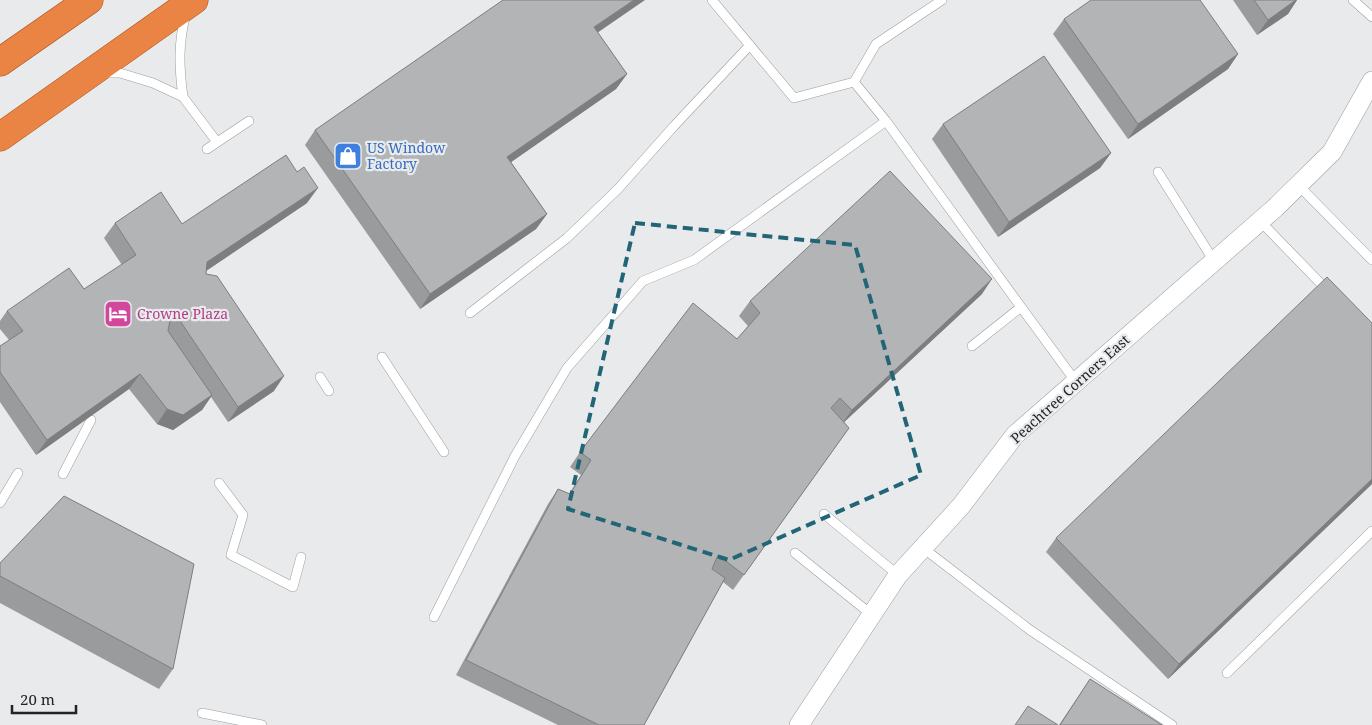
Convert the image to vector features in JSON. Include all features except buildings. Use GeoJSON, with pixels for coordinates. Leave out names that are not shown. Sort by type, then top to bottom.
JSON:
{"type":"FeatureCollection","features":[{"type":"Feature","properties":{"kind":"highway"},"geometry":{"type":"LineString","coordinates":[[0,62],[90,0]]}},
{"type":"Feature","properties":{"kind":"highway"},"geometry":{"type":"LineString","coordinates":[[0,136],[191,2]]}},
{"type":"Feature","properties":{"kind":"street","name":"Peachtree Corners East"},"geometry":{"type":"LineString","coordinates":[[798,725],[898,575],[961,506],[1015,435],[1298,186],[1332,152],[1372,82]]}},
{"type":"Feature","properties":{"kind":"lane"},"geometry":{"type":"LineString","coordinates":[[712,0],[794,98],[854,82],[876,44],[942,0]]}},
{"type":"Feature","properties":{"kind":"lane"},"geometry":{"type":"LineString","coordinates":[[1353,0],[1372,16]]}},
{"type":"Feature","properties":{"kind":"lane"},"geometry":{"type":"LineString","coordinates":[[183,97],[179,68],[182,27],[191,2]]}},
{"type":"Feature","properties":{"kind":"lane"},"geometry":{"type":"LineString","coordinates":[[470,313],[567,238],[618,189],[750,45]]}},
{"type":"Feature","properties":{"kind":"lane"},"geometry":{"type":"LineString","coordinates":[[89,73],[120,73],[153,83],[183,97],[217,142]]}},
{"type":"Feature","properties":{"kind":"lane"},"geometry":{"type":"LineString","coordinates":[[854,82],[886,121],[1076,382]]}},
{"type":"Feature","properties":{"kind":"lane"},"geometry":{"type":"LineString","coordinates":[[207,149],[249,121]]}},
{"type":"Feature","properties":{"kind":"lane"},"geometry":{"type":"LineString","coordinates":[[434,617],[515,456],[567,368],[642,281],[694,260],[886,121]]}},
{"type":"Feature","properties":{"kind":"lane"},"geometry":{"type":"LineString","coordinates":[[1158,172],[1214,261]]}},
{"type":"Feature","properties":{"kind":"lane"},"geometry":{"type":"LineString","coordinates":[[1298,186],[1372,260]]}},
{"type":"Feature","properties":{"kind":"lane"},"geometry":{"type":"LineString","coordinates":[[1260,221],[1333,296]]}},
{"type":"Feature","properties":{"kind":"lane"},"geometry":{"type":"LineString","coordinates":[[972,346],[1021,307]]}},
{"type":"Feature","properties":{"kind":"lane"},"geometry":{"type":"LineString","coordinates":[[382,357],[444,452]]}},
{"type":"Feature","properties":{"kind":"lane"},"geometry":{"type":"LineString","coordinates":[[320,377],[329,391]]}},
{"type":"Feature","properties":{"kind":"lane"},"geometry":{"type":"LineString","coordinates":[[63,474],[91,420]]}},
{"type":"Feature","properties":{"kind":"lane"},"geometry":{"type":"LineString","coordinates":[[0,503],[18,473]]}},
{"type":"Feature","properties":{"kind":"lane"},"geometry":{"type":"LineString","coordinates":[[219,483],[243,515],[231,555],[293,587],[301,557]]}},
{"type":"Feature","properties":{"kind":"lane"},"geometry":{"type":"LineString","coordinates":[[824,514],[898,575]]}},
{"type":"Feature","properties":{"kind":"lane"},"geometry":{"type":"LineString","coordinates":[[1227,674],[1372,531]]}},
{"type":"Feature","properties":{"kind":"lane"},"geometry":{"type":"LineString","coordinates":[[923,548],[1030,630],[1172,725]]}},
{"type":"Feature","properties":{"kind":"lane"},"geometry":{"type":"LineString","coordinates":[[795,553],[872,615]]}},
{"type":"Feature","properties":{"kind":"lane"},"geometry":{"type":"LineString","coordinates":[[202,713],[262,725]]}},
{"type":"Feature","properties":{"kind":"highlighted area"},"geometry":{"type":"Polygon","coordinates":[[[635,223],[855,245],[921,475],[729,560],[568,509],[635,223]]]}},
{"type":"Feature","properties":{"kind":"place","name":"US Window Factory"},"geometry":{"type":"Point","coordinates":[348,156]}},
{"type":"Feature","properties":{"kind":"place","name":"Crowne Plaza"},"geometry":{"type":"Point","coordinates":[118,314]}}]}
